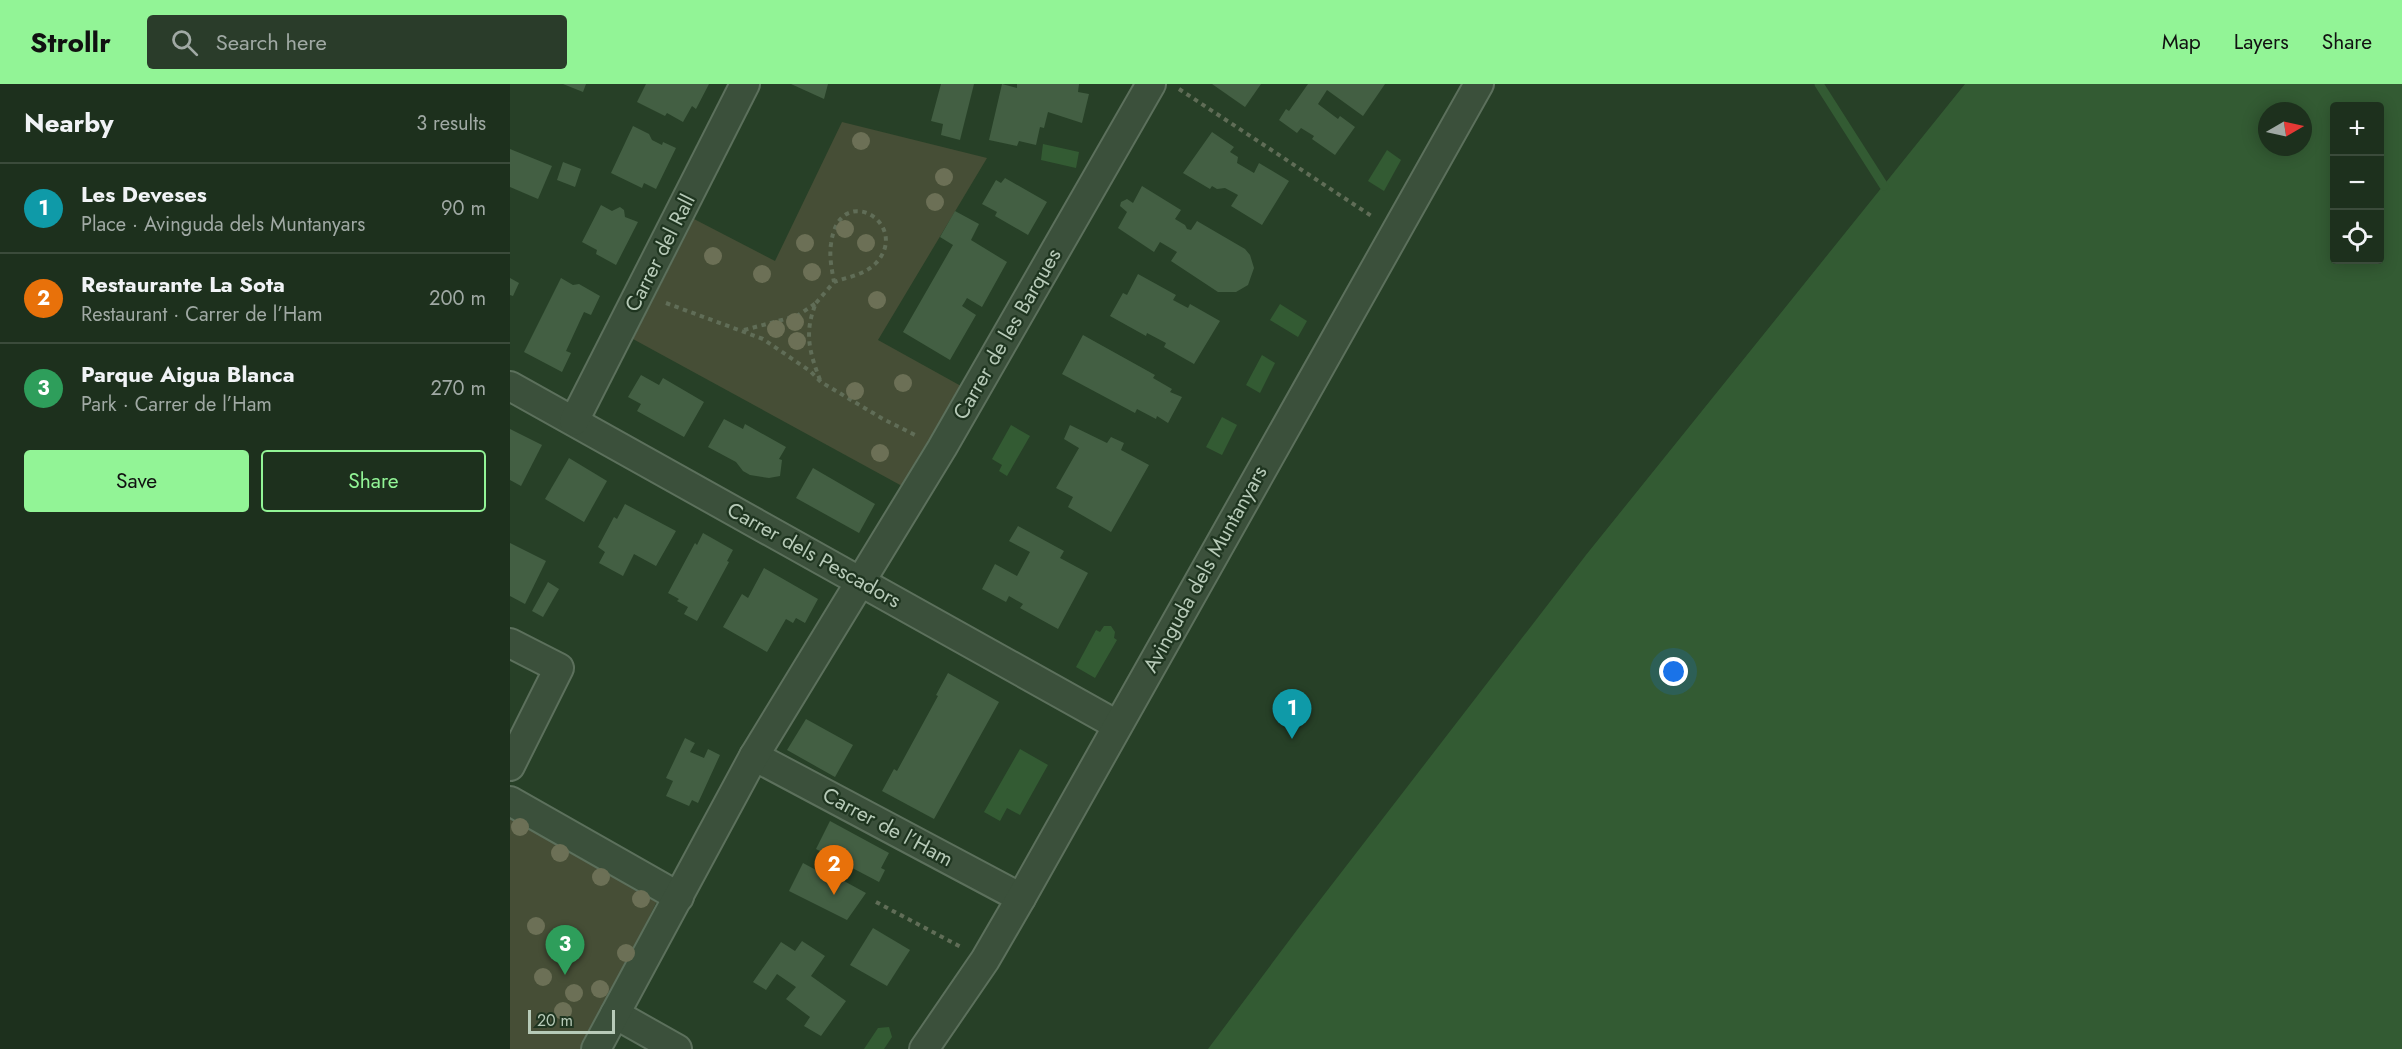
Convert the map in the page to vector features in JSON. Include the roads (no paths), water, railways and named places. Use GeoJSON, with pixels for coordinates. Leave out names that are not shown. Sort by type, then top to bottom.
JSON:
{"type":"FeatureCollection","features":[{"type":"Feature","properties":{"kind":"street","name":"Carrer del Rall"},"geometry":{"type":"LineString","coordinates":[[574,422],[745,84]]}},
{"type":"Feature","properties":{"kind":"street","name":"Carrer de les Barques"},"geometry":{"type":"LineString","coordinates":[[861,582],[942,448],[1151,84]]}},
{"type":"Feature","properties":{"kind":"street","name":"Avinguda dels Muntanyars"},"geometry":{"type":"LineString","coordinates":[[924,1049],[985,960],[1021,898],[1479,84]]}},
{"type":"Feature","properties":{"kind":"street","name":"Carrer dels Pescadors"},"geometry":{"type":"LineString","coordinates":[[510,386],[1117,725]]}},
{"type":"Feature","properties":{"kind":"street"},"geometry":{"type":"LineString","coordinates":[[596,1049],[754,756],[861,582]]}},
{"type":"Feature","properties":{"kind":"street"},"geometry":{"type":"LineString","coordinates":[[510,643],[559,668],[510,766]]}},
{"type":"Feature","properties":{"kind":"street","name":"Carrer de l’Ham"},"geometry":{"type":"LineString","coordinates":[[754,756],[1021,898]]}},
{"type":"Feature","properties":{"kind":"street"},"geometry":{"type":"LineString","coordinates":[[510,801],[679,897]]}},
{"type":"Feature","properties":{"kind":"street"},"geometry":{"type":"LineString","coordinates":[[615,1014],[677,1049]]}},
{"type":"Feature","properties":{"kind":"waterway"},"geometry":{"type":"LineString","coordinates":[[1819,84],[1884,186]]}},
{"type":"Feature","properties":{"kind":"place","name":"Les Deveses"},"geometry":{"type":"Point","coordinates":[1292,739]}},
{"type":"Feature","properties":{"kind":"place","name":"Restaurante La Sota"},"geometry":{"type":"Point","coordinates":[834,895]}},
{"type":"Feature","properties":{"kind":"place","name":"Parque Aigua Blanca"},"geometry":{"type":"Point","coordinates":[565,975]}}]}
